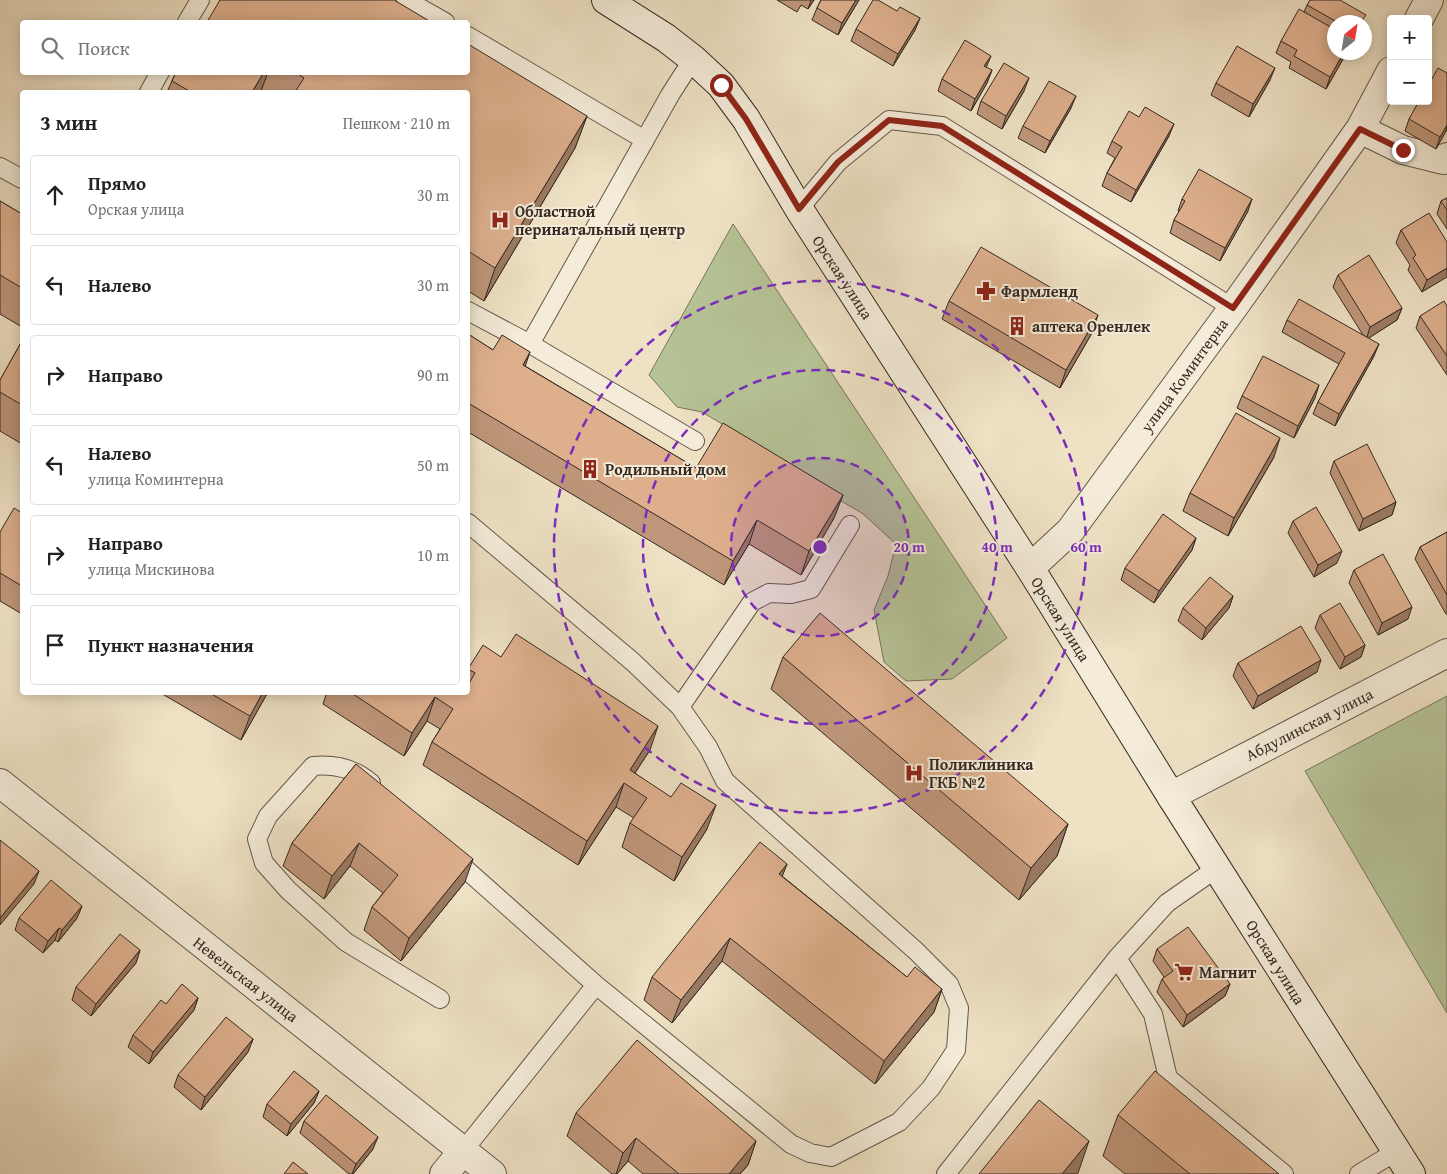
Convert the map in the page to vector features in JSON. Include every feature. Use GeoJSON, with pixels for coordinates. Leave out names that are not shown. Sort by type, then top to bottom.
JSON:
{"type":"FeatureCollection","features":[{"type":"Feature","properties":{"kind":"street","name":"Орская улица"},"geometry":{"type":"LineString","coordinates":[[606,0],[666,38],[693,59],[721,85],[746,119],[799,209],[1030,568],[1171,796],[1411,1174]]}},
{"type":"Feature","properties":{"kind":"street"},"geometry":{"type":"LineString","coordinates":[[1421,15],[1429,0]]}},
{"type":"Feature","properties":{"kind":"street","name":"улица Коминтерна"},"geometry":{"type":"LineString","coordinates":[[1030,568],[1070,531],[1233,308],[1360,129],[1387,78]]}},
{"type":"Feature","properties":{"kind":"street"},"geometry":{"type":"LineString","coordinates":[[1360,129],[1403,150],[1443,160],[1447,157]]}},
{"type":"Feature","properties":{"kind":"street","name":"Абдулинская улица"},"geometry":{"type":"LineString","coordinates":[[1171,796],[1447,653]]}},
{"type":"Feature","properties":{"kind":"street","name":"Невельская улица"},"geometry":{"type":"LineString","coordinates":[[0,783],[492,1174]]}},
{"type":"Feature","properties":{"kind":"street"},"geometry":{"type":"LineString","coordinates":[[444,1174],[463,1151]]}},
{"type":"Feature","properties":{"kind":"lane"},"geometry":{"type":"LineString","coordinates":[[406,0],[441,20]]}},
{"type":"Feature","properties":{"kind":"lane"},"geometry":{"type":"LineString","coordinates":[[188,20],[197,1]]}},
{"type":"Feature","properties":{"kind":"lane"},"geometry":{"type":"LineString","coordinates":[[470,37],[645,140]]}},
{"type":"Feature","properties":{"kind":"lane"},"geometry":{"type":"LineString","coordinates":[[530,344],[693,59]]}},
{"type":"Feature","properties":{"kind":"lane"},"geometry":{"type":"LineString","coordinates":[[150,90],[158,75]]}},
{"type":"Feature","properties":{"kind":"lane"},"geometry":{"type":"LineString","coordinates":[[799,209],[838,162],[889,120],[942,126],[1233,308]]}},
{"type":"Feature","properties":{"kind":"lane"},"geometry":{"type":"LineString","coordinates":[[0,167],[20,178]]}},
{"type":"Feature","properties":{"kind":"lane"},"geometry":{"type":"LineString","coordinates":[[470,312],[530,344],[695,441]]}},
{"type":"Feature","properties":{"kind":"lane"},"geometry":{"type":"LineString","coordinates":[[440,846],[596,985],[792,1144],[810,1153],[831,1157],[899,1122],[931,1088],[956,1050],[959,1008],[949,984],[916,951],[725,781],[708,747],[680,707],[633,662],[470,525]]}},
{"type":"Feature","properties":{"kind":"lane"},"geometry":{"type":"LineString","coordinates":[[680,707],[752,602],[769,593],[791,594],[811,589],[850,525]]}},
{"type":"Feature","properties":{"kind":"lane"},"geometry":{"type":"LineString","coordinates":[[381,793],[359,773],[330,764],[312,766],[268,816],[257,839],[264,863],[288,890],[346,942],[440,999]]}},
{"type":"Feature","properties":{"kind":"lane"},"geometry":{"type":"LineString","coordinates":[[946,1174],[1117,958],[1167,903],[1217,868]]}},
{"type":"Feature","properties":{"kind":"lane"},"geometry":{"type":"LineString","coordinates":[[1117,958],[1153,1014],[1168,1078],[1284,1174]]}},
{"type":"Feature","properties":{"kind":"lane"},"geometry":{"type":"LineString","coordinates":[[463,1151],[596,985]]}},
{"type":"Feature","properties":{"kind":"lane"},"geometry":{"type":"LineString","coordinates":[[1359,1174],[1397,1151]]}},
{"type":"Feature","properties":{"kind":"green space"},"geometry":{"type":"Polygon","coordinates":[[[733,224],[1007,638],[952,679],[906,681],[884,662],[874,610],[888,576],[896,544],[862,513],[802,479],[744,437],[702,412],[677,407],[649,375],[733,224]]]}},
{"type":"Feature","properties":{"kind":"green space"},"geometry":{"type":"Polygon","coordinates":[[[1447,696],[1447,1013],[1305,771],[1447,696]]]}},
{"type":"Feature","properties":{"kind":"building"},"geometry":{"type":"Polygon","coordinates":[[[220,0],[394,0],[428,20],[208,20],[220,0]]]}},
{"type":"Feature","properties":{"kind":"building"},"geometry":{"type":"Polygon","coordinates":[[[821,0],[856,0],[842,23],[817,8],[821,0]]]}},
{"type":"Feature","properties":{"kind":"building"},"geometry":{"type":"Polygon","coordinates":[[[873,0],[878,0],[897,11],[900,7],[920,18],[898,54],[856,29],[873,0]]]}},
{"type":"Feature","properties":{"kind":"building"},"geometry":{"type":"Polygon","coordinates":[[[1310,0],[1340,0],[1366,15],[1327,16],[1307,5],[1310,0]]]}},
{"type":"Feature","properties":{"kind":"building"},"geometry":{"type":"Polygon","coordinates":[[[1299,9],[1327,25],[1327,60],[1340,60],[1330,77],[1294,56],[1297,50],[1281,41],[1299,9]]]}},
{"type":"Feature","properties":{"kind":"building"},"geometry":{"type":"Polygon","coordinates":[[[965,40],[991,56],[984,66],[992,70],[975,99],[942,79],[965,40]]]}},
{"type":"Feature","properties":{"kind":"building","name":"Областной перинатальный центр"},"geometry":{"type":"Polygon","coordinates":[[[470,45],[587,116],[495,268],[470,252],[470,90],[296,90],[304,78],[300,75],[470,75],[470,45]]]}},
{"type":"Feature","properties":{"kind":"building"},"geometry":{"type":"Polygon","coordinates":[[[1237,46],[1275,68],[1253,104],[1216,83],[1237,46]]]}},
{"type":"Feature","properties":{"kind":"building"},"geometry":{"type":"Polygon","coordinates":[[[1004,63],[1029,78],[1006,116],[981,101],[1004,63]]]}},
{"type":"Feature","properties":{"kind":"building"},"geometry":{"type":"Polygon","coordinates":[[[1438,68],[1447,73],[1447,125],[1440,137],[1409,119],[1417,105],[1432,105],[1432,79],[1438,68]]]}},
{"type":"Feature","properties":{"kind":"building"},"geometry":{"type":"Polygon","coordinates":[[[175,75],[262,75],[253,90],[188,90],[172,81],[175,75]]]}},
{"type":"Feature","properties":{"kind":"building"},"geometry":{"type":"Polygon","coordinates":[[[1049,81],[1076,96],[1050,141],[1023,126],[1049,81]]]}},
{"type":"Feature","properties":{"kind":"building"},"geometry":{"type":"Polygon","coordinates":[[[1145,107],[1174,124],[1136,190],[1107,173],[1122,147],[1112,141],[1129,111],[1139,117],[1145,107]]]}},
{"type":"Feature","properties":{"kind":"building"},"geometry":{"type":"Polygon","coordinates":[[[1199,169],[1252,199],[1225,248],[1174,220],[1185,201],[1182,199],[1199,169]]]}},
{"type":"Feature","properties":{"kind":"building"},"geometry":{"type":"Polygon","coordinates":[[[1447,198],[1447,210],[1441,201],[1447,198]]]}},
{"type":"Feature","properties":{"kind":"building"},"geometry":{"type":"Polygon","coordinates":[[[0,201],[20,213],[20,287],[0,275],[0,201]]]}},
{"type":"Feature","properties":{"kind":"building"},"geometry":{"type":"Polygon","coordinates":[[[1429,213],[1447,242],[1447,268],[1427,280],[1413,258],[1416,255],[1401,230],[1429,213]]]}},
{"type":"Feature","properties":{"kind":"building","name":"аптека Оренлек"},"geometry":{"type":"Polygon","coordinates":[[[981,247],[1098,315],[1066,370],[949,301],[981,247]]]}},
{"type":"Feature","properties":{"kind":"building"},"geometry":{"type":"Polygon","coordinates":[[[1369,255],[1402,308],[1370,327],[1338,275],[1369,255]]]}},
{"type":"Feature","properties":{"kind":"building"},"geometry":{"type":"Polygon","coordinates":[[[1299,299],[1379,344],[1339,414],[1318,402],[1345,353],[1287,320],[1299,299]]]}},
{"type":"Feature","properties":{"kind":"building"},"geometry":{"type":"Polygon","coordinates":[[[1444,301],[1447,306],[1447,356],[1420,316],[1444,301]]]}},
{"type":"Feature","properties":{"kind":"building","name":"Родильный дом"},"geometry":{"type":"Polygon","coordinates":[[[470,335],[493,350],[502,335],[530,352],[523,365],[696,468],[723,423],[843,495],[809,551],[757,520],[733,561],[470,404],[470,335]]]}},
{"type":"Feature","properties":{"kind":"building"},"geometry":{"type":"Polygon","coordinates":[[[20,345],[20,404],[0,392],[0,380],[20,345]]]}},
{"type":"Feature","properties":{"kind":"building"},"geometry":{"type":"Polygon","coordinates":[[[1263,356],[1319,385],[1298,426],[1242,396],[1263,356]]]}},
{"type":"Feature","properties":{"kind":"building"},"geometry":{"type":"Polygon","coordinates":[[[1236,413],[1280,438],[1234,518],[1190,493],[1236,413]]]}},
{"type":"Feature","properties":{"kind":"building"},"geometry":{"type":"Polygon","coordinates":[[[1367,444],[1396,502],[1363,519],[1334,461],[1367,444]]]}},
{"type":"Feature","properties":{"kind":"building"},"geometry":{"type":"Polygon","coordinates":[[[1316,507],[1342,551],[1318,565],[1293,521],[1316,507]]]}},
{"type":"Feature","properties":{"kind":"building"},"geometry":{"type":"Polygon","coordinates":[[[14,508],[20,512],[20,585],[0,573],[0,532],[14,508]]]}},
{"type":"Feature","properties":{"kind":"building"},"geometry":{"type":"Polygon","coordinates":[[[1163,514],[1196,538],[1159,591],[1125,568],[1163,514]]]}},
{"type":"Feature","properties":{"kind":"building"},"geometry":{"type":"Polygon","coordinates":[[[1447,532],[1447,595],[1420,547],[1447,532]]]}},
{"type":"Feature","properties":{"kind":"building"},"geometry":{"type":"Polygon","coordinates":[[[1383,554],[1412,607],[1382,623],[1354,570],[1383,554]]]}},
{"type":"Feature","properties":{"kind":"building"},"geometry":{"type":"Polygon","coordinates":[[[1210,577],[1233,596],[1206,628],[1183,608],[1210,577]]]}},
{"type":"Feature","properties":{"kind":"building"},"geometry":{"type":"Polygon","coordinates":[[[1340,603],[1365,645],[1345,657],[1320,615],[1340,603]]]}},
{"type":"Feature","properties":{"kind":"building"},"geometry":{"type":"Polygon","coordinates":[[[820,613],[1068,824],[1031,868],[783,657],[820,613]]]}},
{"type":"Feature","properties":{"kind":"building"},"geometry":{"type":"Polygon","coordinates":[[[1301,626],[1321,660],[1258,696],[1238,663],[1301,626]]]}},
{"type":"Feature","properties":{"kind":"building"},"geometry":{"type":"Polygon","coordinates":[[[516,634],[658,726],[630,770],[671,797],[681,783],[716,805],[682,857],[630,823],[647,798],[624,783],[587,841],[432,742],[453,709],[435,697],[412,733],[355,695],[470,695],[470,682],[475,673],[470,670],[470,666],[483,645],[501,657],[516,634]]]}},
{"type":"Feature","properties":{"kind":"building"},"geometry":{"type":"Polygon","coordinates":[[[213,695],[261,695],[250,716],[213,695]]]}},
{"type":"Feature","properties":{"kind":"building"},"geometry":{"type":"Polygon","coordinates":[[[356,764],[473,859],[409,938],[372,907],[398,875],[359,843],[332,876],[292,843],[356,764]]]}},
{"type":"Feature","properties":{"kind":"building"},"geometry":{"type":"Polygon","coordinates":[[[0,840],[39,871],[0,918],[0,840]]]}},
{"type":"Feature","properties":{"kind":"building"},"geometry":{"type":"Polygon","coordinates":[[[760,842],[787,864],[779,874],[907,977],[915,967],[942,989],[884,1061],[730,938],[681,1000],[652,977],[760,842]]]}},
{"type":"Feature","properties":{"kind":"building"},"geometry":{"type":"Polygon","coordinates":[[[51,880],[82,906],[62,930],[59,928],[48,941],[19,918],[51,880]]]}},
{"type":"Feature","properties":{"kind":"building","name":"Магнит"},"geometry":{"type":"Polygon","coordinates":[[[1188,927],[1230,984],[1187,1015],[1162,979],[1173,971],[1157,949],[1188,927]]]}},
{"type":"Feature","properties":{"kind":"building"},"geometry":{"type":"Polygon","coordinates":[[[120,934],[140,950],[96,1004],[76,987],[120,934]]]}},
{"type":"Feature","properties":{"kind":"building"},"geometry":{"type":"Polygon","coordinates":[[[182,984],[198,998],[153,1052],[133,1035],[161,1000],[166,1004],[182,984]]]}},
{"type":"Feature","properties":{"kind":"building"},"geometry":{"type":"Polygon","coordinates":[[[226,1017],[253,1039],[205,1097],[178,1075],[226,1017]]]}},
{"type":"Feature","properties":{"kind":"building"},"geometry":{"type":"Polygon","coordinates":[[[637,1040],[756,1141],[729,1174],[679,1174],[636,1138],[623,1153],[576,1113],[637,1040]]]}},
{"type":"Feature","properties":{"kind":"building"},"geometry":{"type":"Polygon","coordinates":[[[294,1071],[319,1091],[291,1124],[267,1104],[294,1071]]]}},
{"type":"Feature","properties":{"kind":"building"},"geometry":{"type":"Polygon","coordinates":[[[1155,1071],[1279,1174],[1190,1174],[1118,1115],[1155,1071]]]}},
{"type":"Feature","properties":{"kind":"building"},"geometry":{"type":"Polygon","coordinates":[[[326,1095],[378,1137],[356,1164],[304,1121],[326,1095]]]}},
{"type":"Feature","properties":{"kind":"building"},"geometry":{"type":"Polygon","coordinates":[[[1039,1100],[1089,1141],[1062,1174],[979,1174],[1039,1100]]]}},
{"type":"Feature","properties":{"kind":"building"},"geometry":{"type":"Polygon","coordinates":[[[293,1162],[308,1174],[284,1174],[293,1162]]]}},
{"type":"Feature","properties":{"kind":"place","name":"Областной перинатальный центр"},"geometry":{"type":"Point","coordinates":[500,220]}},
{"type":"Feature","properties":{"kind":"place","name":"Фармленд"},"geometry":{"type":"Point","coordinates":[986,291]}},
{"type":"Feature","properties":{"kind":"place","name":"аптека Оренлек"},"geometry":{"type":"Point","coordinates":[1017,326]}},
{"type":"Feature","properties":{"kind":"place","name":"Родильный дом"},"geometry":{"type":"Point","coordinates":[590,469]}},
{"type":"Feature","properties":{"kind":"place","name":"Поликлиника ГКБ №2"},"geometry":{"type":"Point","coordinates":[914,773]}},
{"type":"Feature","properties":{"kind":"place","name":"Магнит"},"geometry":{"type":"Point","coordinates":[1184,972]}},
{"type":"Feature","properties":{"kind":"route"},"geometry":{"type":"LineString","coordinates":[[721,85],[746,119],[799,209],[838,162],[889,120],[942,126],[1233,308],[1360,129],[1403,150]]}}]}
